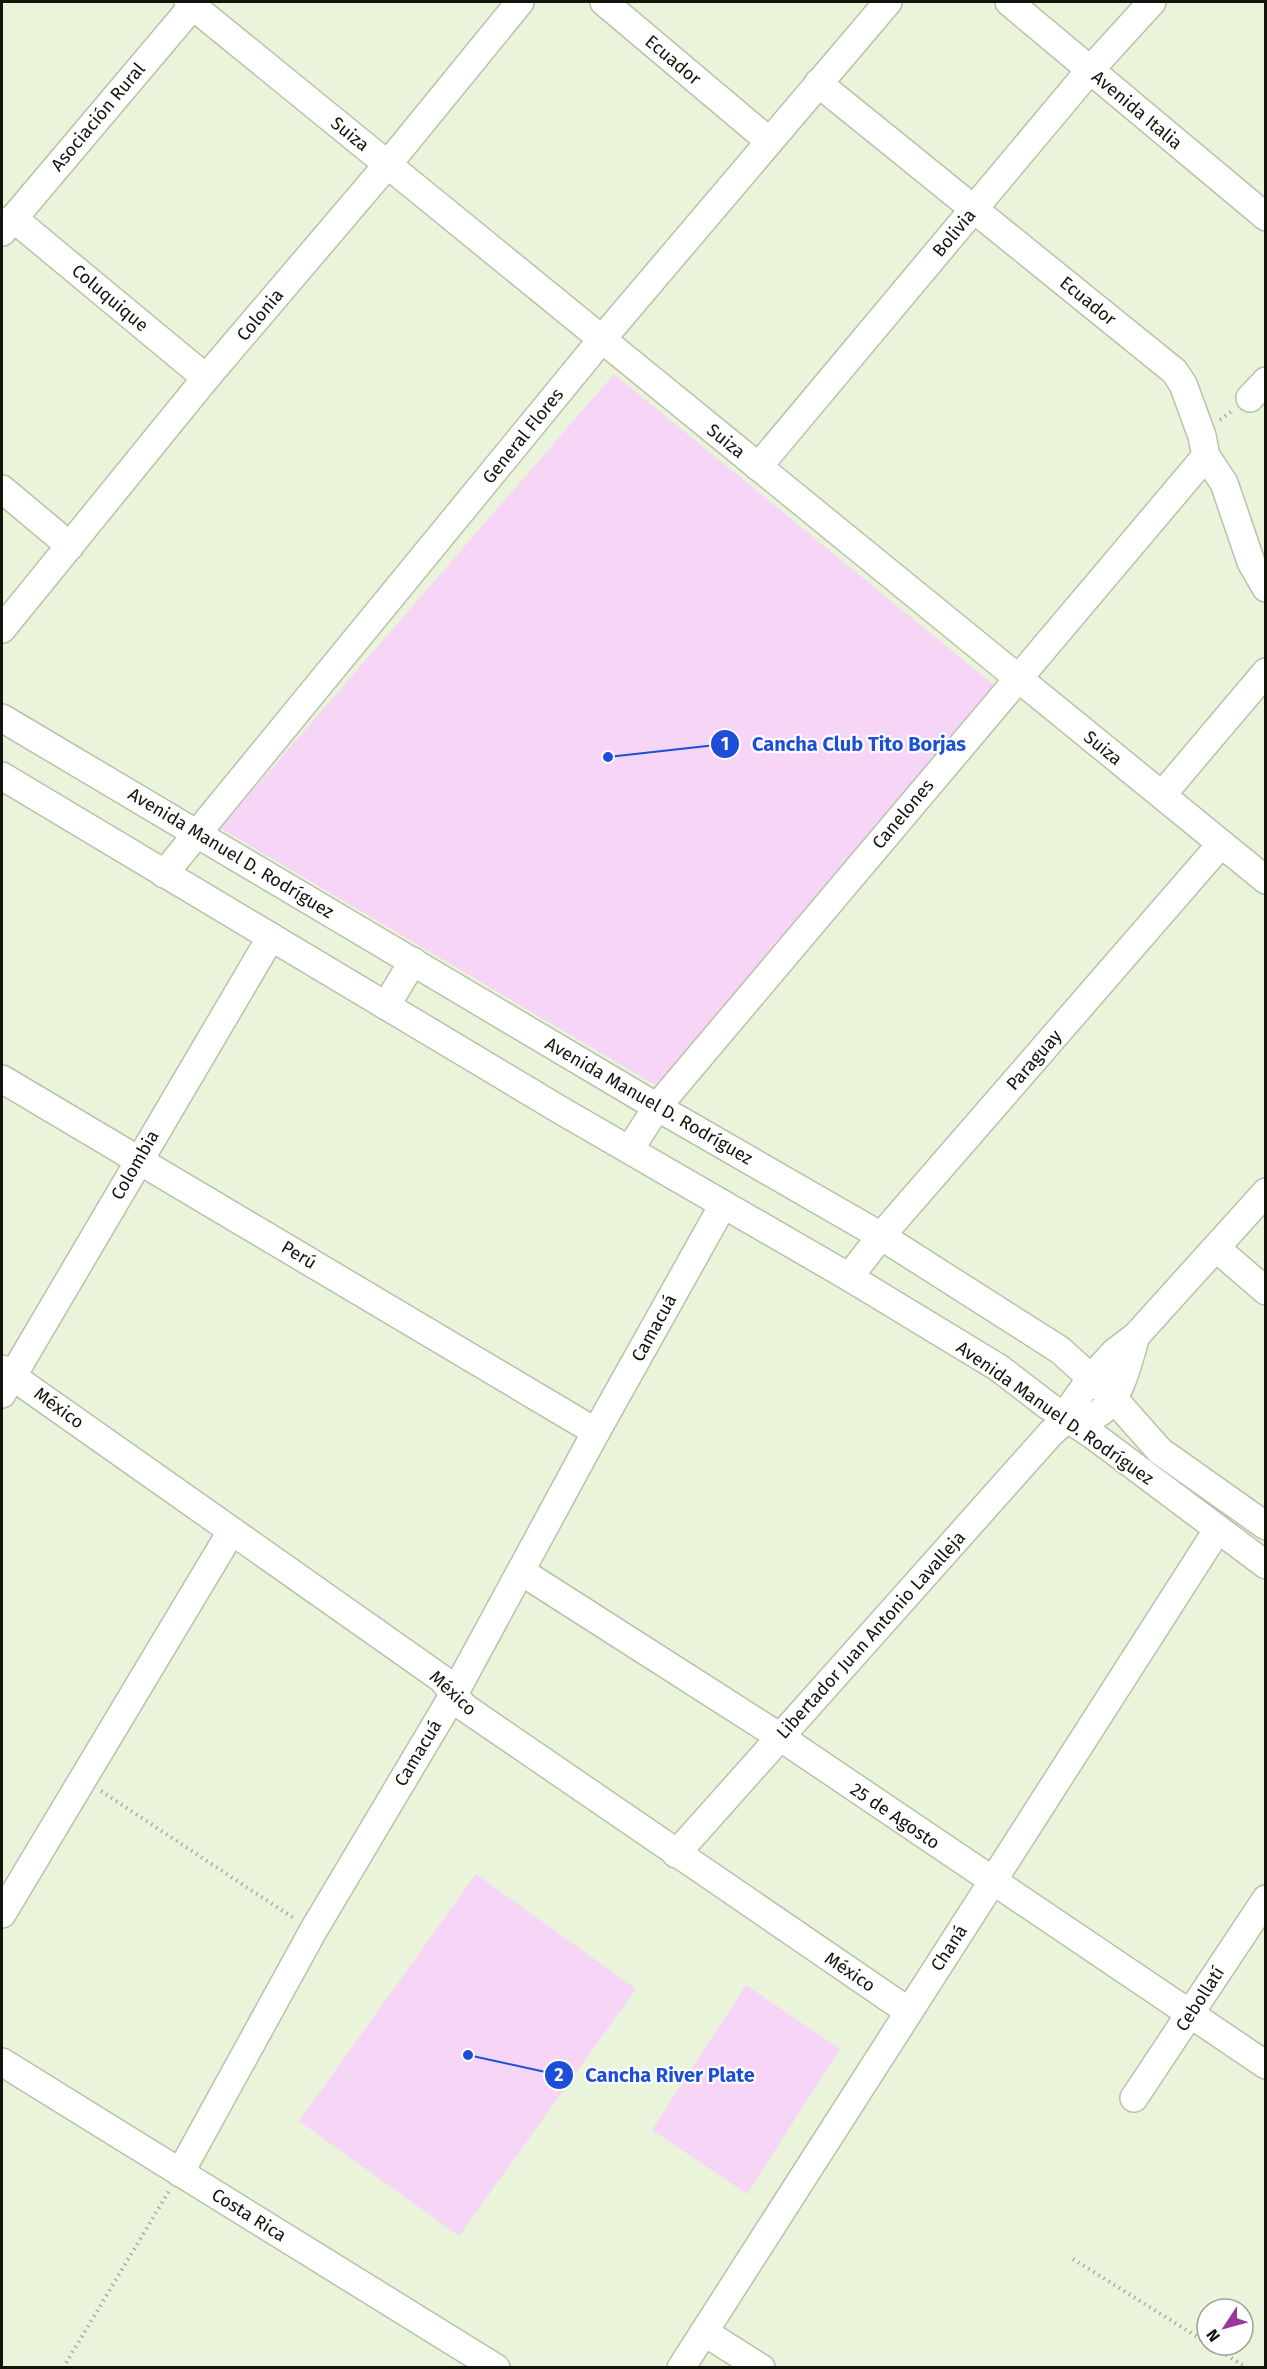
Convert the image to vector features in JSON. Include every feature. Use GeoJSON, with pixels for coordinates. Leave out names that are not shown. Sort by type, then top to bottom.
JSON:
{"type":"FeatureCollection","features":[{"type":"Feature","properties":{"kind":"street","name":"Colonia"},"geometry":{"type":"LineString","coordinates":[[2,629],[206,378],[388,164],[520,2]]}},
{"type":"Feature","properties":{"kind":"street","name":"Ecuador"},"geometry":{"type":"LineString","coordinates":[[604,2],[770,141]]}},
{"type":"Feature","properties":{"kind":"street","name":"General Flores"},"geometry":{"type":"LineString","coordinates":[[164,874],[602,339],[888,2]]}},
{"type":"Feature","properties":{"kind":"street","name":"Avenida Italia"},"geometry":{"type":"LineString","coordinates":[[1009,2],[1266,217]]}},
{"type":"Feature","properties":{"kind":"street","name":"Bolivia"},"geometry":{"type":"LineString","coordinates":[[758,467],[1090,70],[1152,2]]}},
{"type":"Feature","properties":{"kind":"street","name":"Suiza"},"geometry":{"type":"LineString","coordinates":[[192,3],[1016,679],[1266,880]]}},
{"type":"Feature","properties":{"kind":"street","name":"Asociación Rural"},"geometry":{"type":"LineString","coordinates":[[7,225],[192,3]]}},
{"type":"Feature","properties":{"kind":"street","name":"Ecuador"},"geometry":{"type":"LineString","coordinates":[[819,83],[1174,371],[1183,384],[1204,446],[1224,483],[1251,562],[1266,588]]}},
{"type":"Feature","properties":{"kind":"street","name":"Coluquique"},"geometry":{"type":"LineString","coordinates":[[7,225],[206,378]]}},
{"type":"Feature","properties":{"kind":"street","name":"Canelones"},"geometry":{"type":"LineString","coordinates":[[630,1149],[657,1107],[1016,679],[1204,446]]}},
{"type":"Feature","properties":{"kind":"street"},"geometry":{"type":"LineString","coordinates":[[2,489],[70,546]]}},
{"type":"Feature","properties":{"kind":"street"},"geometry":{"type":"LineString","coordinates":[[1162,795],[1266,672]]}},
{"type":"Feature","properties":{"kind":"street","name":"Avenida Manuel D. Rodríguez"},"geometry":{"type":"LineString","coordinates":[[2,718],[657,1107],[881,1236],[1060,1350],[1113,1398],[1160,1451],[1264,1522]]}},
{"type":"Feature","properties":{"kind":"street","name":"Avenida Manuel D. Rodríguez"},"geometry":{"type":"LineString","coordinates":[[2,777],[999,1368],[1266,1565]]}},
{"type":"Feature","properties":{"kind":"street","name":"Paraguay"},"geometry":{"type":"LineString","coordinates":[[849,1277],[881,1236],[1221,844]]}},
{"type":"Feature","properties":{"kind":"street","name":"Colombia"},"geometry":{"type":"LineString","coordinates":[[5,1379],[270,937]]}},
{"type":"Feature","properties":{"kind":"street"},"geometry":{"type":"LineString","coordinates":[[386,1006],[413,961]]}},
{"type":"Feature","properties":{"kind":"street","name":"Perú"},"geometry":{"type":"LineString","coordinates":[[2,1079],[596,1432]]}},
{"type":"Feature","properties":{"kind":"street","name":"Libertador Juan Antonio Lavalleja"},"geometry":{"type":"LineString","coordinates":[[676,1854],[1051,1433],[1068,1418],[1072,1405],[1091,1378],[1115,1352],[1136,1336],[1266,1192]]}},
{"type":"Feature","properties":{"kind":"street","name":"Camacuá"},"geometry":{"type":"LineString","coordinates":[[180,2173],[313,1930],[454,1694],[596,1432],[723,1205]]}},
{"type":"Feature","properties":{"kind":"street"},"geometry":{"type":"LineString","coordinates":[[1216,1248],[1266,1291]]}},
{"type":"Feature","properties":{"kind":"street","name":"Libertador Juan Antonio Lavalleja"},"geometry":{"type":"LineString","coordinates":[[1068,1418],[1087,1418],[1096,1415],[1113,1398],[1123,1377],[1136,1336]]}},
{"type":"Feature","properties":{"kind":"street","name":"México"},"geometry":{"type":"LineString","coordinates":[[5,1379],[442,1679],[464,1707],[908,2011]]}},
{"type":"Feature","properties":{"kind":"street","name":"Chaná"},"geometry":{"type":"LineString","coordinates":[[681,2367],[1218,1529]]}},
{"type":"Feature","properties":{"kind":"street"},"geometry":{"type":"LineString","coordinates":[[2,1914],[231,1532]]}},
{"type":"Feature","properties":{"kind":"street","name":"25 de Agosto"},"geometry":{"type":"LineString","coordinates":[[522,1572],[780,1737],[993,1883],[1266,2065]]}},
{"type":"Feature","properties":{"kind":"street","name":"Cebollatí"},"geometry":{"type":"LineString","coordinates":[[1134,2098],[1266,1899]]}},
{"type":"Feature","properties":{"kind":"street","name":"Costa Rica"},"geometry":{"type":"LineString","coordinates":[[2,2062],[496,2367]]}},
{"type":"Feature","properties":{"kind":"street"},"geometry":{"type":"LineString","coordinates":[[704,2332],[761,2367]]}},
{"type":"Feature","properties":{"kind":"path"},"geometry":{"type":"LineString","coordinates":[[1204,446],[1224,415],[1258,389]]}},
{"type":"Feature","properties":{"kind":"path"},"geometry":{"type":"LineString","coordinates":[[82,1779],[313,1930]]}},
{"type":"Feature","properties":{"kind":"path"},"geometry":{"type":"LineString","coordinates":[[63,2367],[180,2173]]}},
{"type":"Feature","properties":{"kind":"path"},"geometry":{"type":"LineString","coordinates":[[1073,2259],[1195,2335]]}},
{"type":"Feature","properties":{"kind":"path"},"geometry":{"type":"LineString","coordinates":[[1230,2357],[1247,2367]]}},
{"type":"Feature","properties":{"kind":"shaded area"},"geometry":{"type":"Polygon","coordinates":[[[614,374],[995,686],[660,1088],[220,828],[614,374]]]}},
{"type":"Feature","properties":{"kind":"shaded area"},"geometry":{"type":"Polygon","coordinates":[[[476,1874],[636,1989],[459,2236],[299,2121],[476,1874]]]}},
{"type":"Feature","properties":{"kind":"shaded area"},"geometry":{"type":"Polygon","coordinates":[[[746,1985],[840,2049],[747,2194],[652,2130],[746,1985]]]}},
{"type":"Feature","properties":{"kind":"place","name":"Cancha Club Tito Borjas"},"geometry":{"type":"Point","coordinates":[608,757]}},
{"type":"Feature","properties":{"kind":"place","name":"Cancha River Plate"},"geometry":{"type":"Point","coordinates":[468,2055]}}]}
